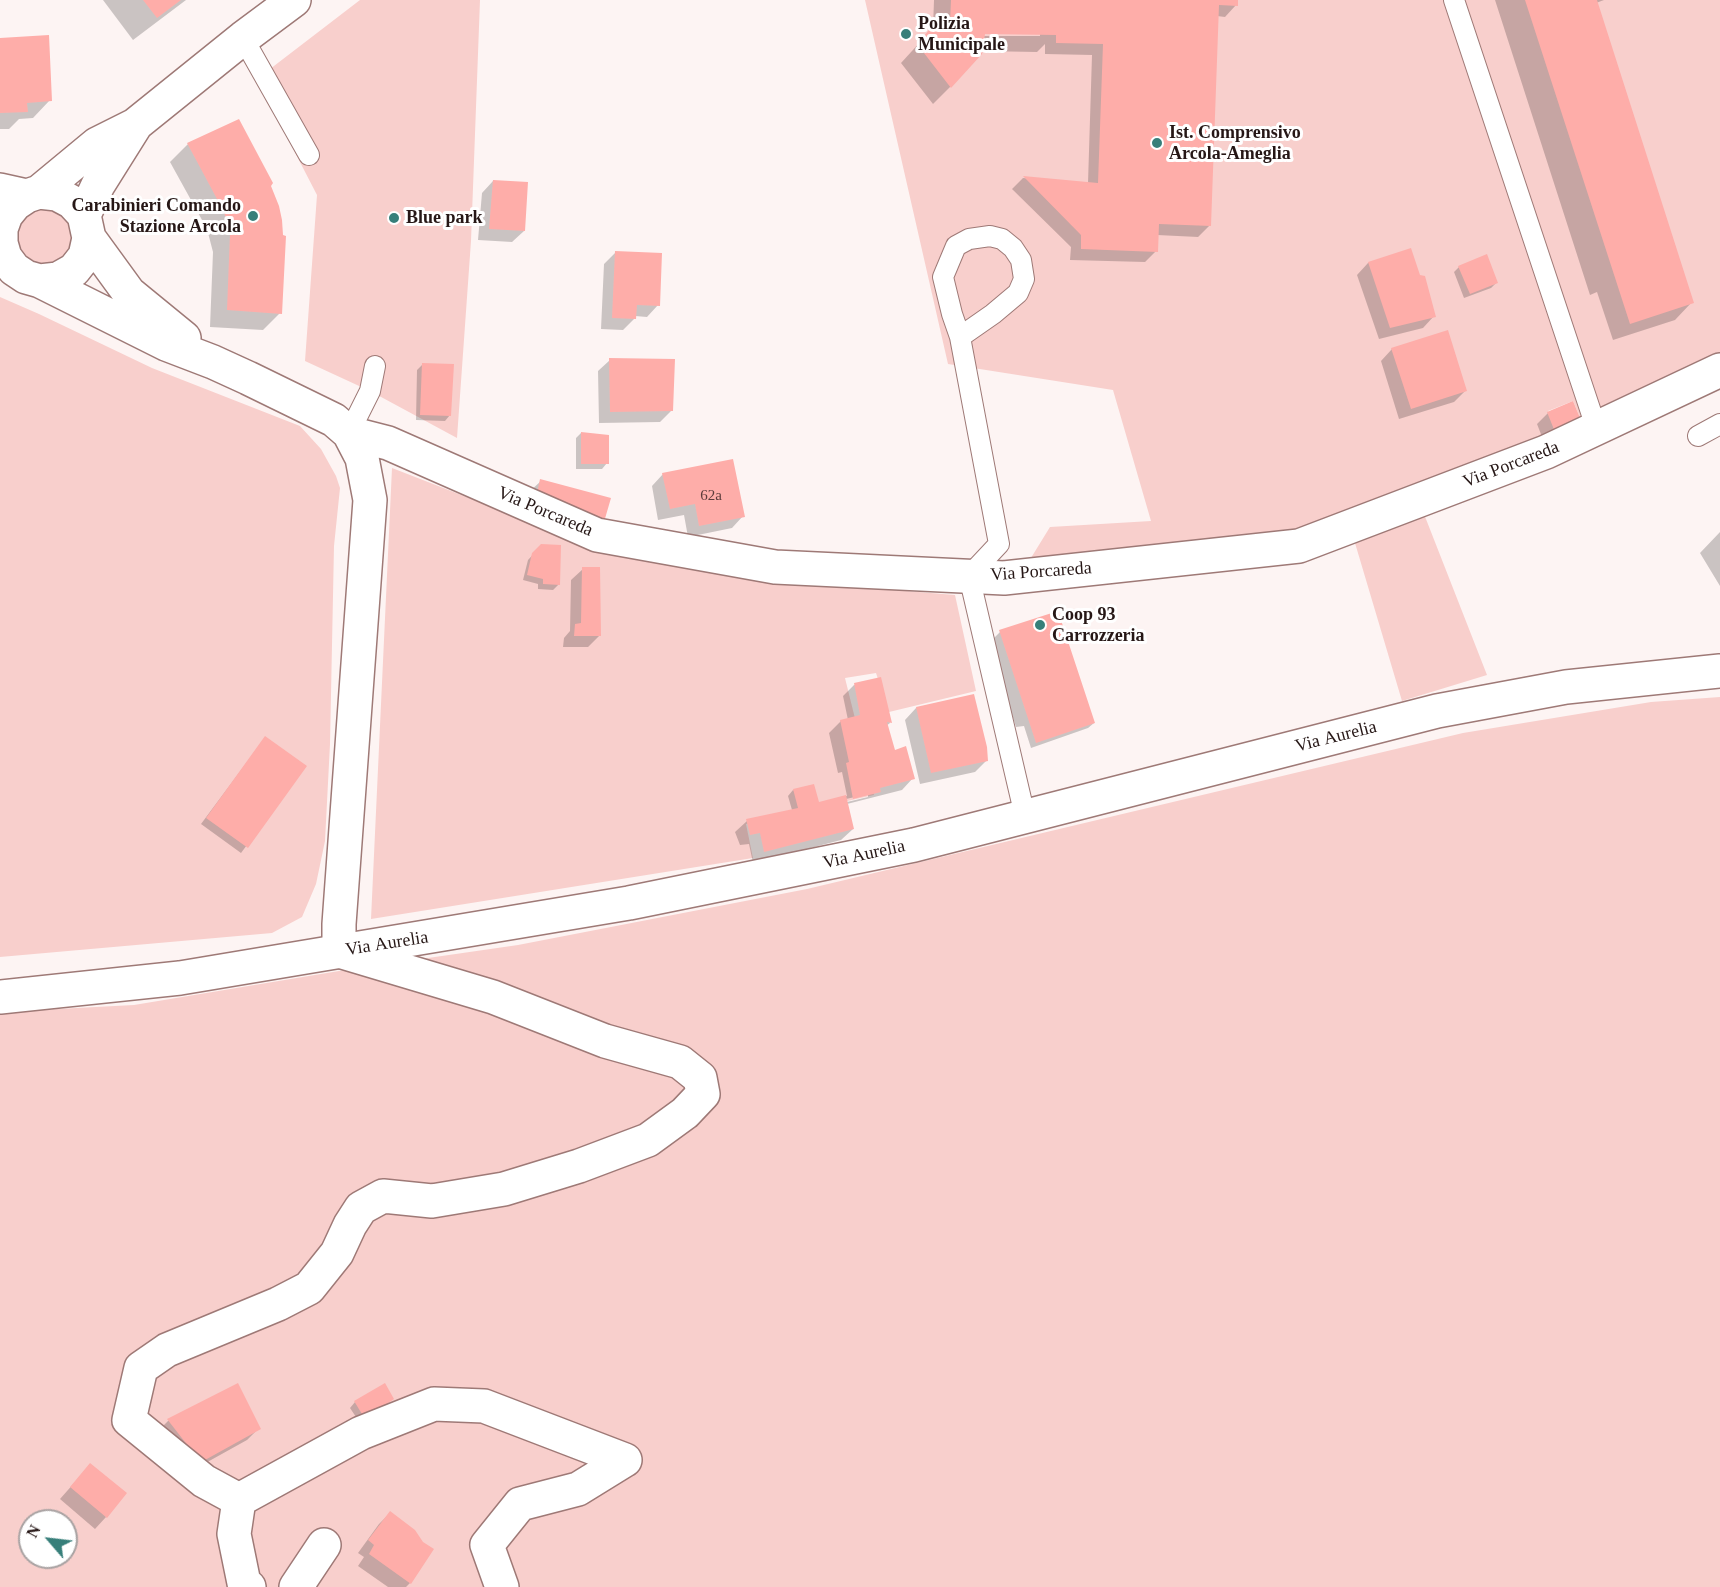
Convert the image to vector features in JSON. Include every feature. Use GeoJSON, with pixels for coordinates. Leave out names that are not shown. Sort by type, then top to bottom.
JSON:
{"type":"FeatureCollection","features":[{"type":"Feature","properties":{"kind":"street"},"geometry":{"type":"LineString","coordinates":[[213,362],[166,344],[18,271],[5,257],[0,243],[1,229],[6,215],[22,193],[97,144],[135,125],[294,0]]}},
{"type":"Feature","properties":{"kind":"street"},"geometry":{"type":"LineString","coordinates":[[18,271],[58,279],[74,270],[85,256],[87,226],[98,185],[135,125]]}},
{"type":"Feature","properties":{"kind":"street"},"geometry":{"type":"LineString","coordinates":[[22,193],[57,194],[72,202],[129,293],[213,362]]}},
{"type":"Feature","properties":{"kind":"street","name":"Via Porcareda"},"geometry":{"type":"LineString","coordinates":[[213,362],[334,420],[349,433],[362,458],[370,500],[339,924],[339,951]]}},
{"type":"Feature","properties":{"kind":"street","name":"Via Porcareda"},"geometry":{"type":"LineString","coordinates":[[349,433],[388,443],[597,535],[775,567],[1004,578],[1299,546],[1546,452],[1597,430],[1720,370]]}},
{"type":"Feature","properties":{"kind":"street","name":"Via Aurelia"},"geometry":{"type":"LineString","coordinates":[[0,997],[180,978],[629,903],[914,845],[1437,711],[1566,687],[1720,671]]}},
{"type":"Feature","properties":{"kind":"street"},"geometry":{"type":"LineString","coordinates":[[239,1500],[204,1481],[129,1420],[141,1368],[167,1350],[278,1305],[309,1288],[337,1253],[361,1208],[383,1197],[432,1201],[504,1189],[579,1166],[648,1140],[685,1113],[703,1094],[700,1078],[680,1062],[605,1041],[493,997],[339,951]]}},
{"type":"Feature","properties":{"kind":"street"},"geometry":{"type":"LineString","coordinates":[[239,1500],[361,1433],[434,1404],[484,1406],[626,1460],[578,1489],[520,1504],[487,1545],[502,1587]]}},
{"type":"Feature","properties":{"kind":"street"},"geometry":{"type":"LineString","coordinates":[[239,1500],[234,1534],[244,1583],[249,1587]]}},
{"type":"Feature","properties":{"kind":"street"},"geometry":{"type":"LineString","coordinates":[[296,1587],[324,1545]]}},
{"type":"Feature","properties":{"kind":"lane"},"geometry":{"type":"LineString","coordinates":[[1454,0],[1597,430]]}},
{"type":"Feature","properties":{"kind":"lane"},"geometry":{"type":"LineString","coordinates":[[243,38],[309,154]]}},
{"type":"Feature","properties":{"kind":"lane"},"geometry":{"type":"LineString","coordinates":[[960,337],[1018,293],[1024,279],[1022,261],[1013,248],[1002,239],[990,236],[979,237],[956,246],[943,277],[960,337],[999,544],[969,576],[1026,816]]}},
{"type":"Feature","properties":{"kind":"lane"},"geometry":{"type":"LineString","coordinates":[[349,433],[370,391],[375,366]]}},
{"type":"Feature","properties":{"kind":"lane"},"geometry":{"type":"LineString","coordinates":[[1698,436],[1720,424]]}},
{"type":"Feature","properties":{"kind":"shaded area","name":"Blue park"},"geometry":{"type":"Polygon","coordinates":[[[360,0],[480,0],[471,241],[457,438],[370,391],[305,361],[317,195],[257,79],[360,0]]]}},
{"type":"Feature","properties":{"kind":"shaded area"},"geometry":{"type":"Polygon","coordinates":[[[865,0],[1720,0],[1720,358],[1583,425],[1573,401],[1548,411],[1557,437],[1412,486],[1295,540],[1026,566],[1050,527],[1151,521],[1113,390],[948,364],[865,0]]]}},
{"type":"Feature","properties":{"kind":"shaded area"},"geometry":{"type":"Polygon","coordinates":[[[46,208],[66,216],[74,236],[66,256],[46,264],[26,256],[18,236],[26,216],[46,208]]]}},
{"type":"Feature","properties":{"kind":"shaded area"},"geometry":{"type":"Polygon","coordinates":[[[0,297],[152,368],[300,426],[321,449],[336,476],[340,488],[334,546],[330,744],[325,841],[316,884],[302,917],[272,933],[0,957],[0,297]]]}},
{"type":"Feature","properties":{"kind":"shaded area"},"geometry":{"type":"Polygon","coordinates":[[[392,468],[559,533],[822,584],[955,595],[976,691],[889,712],[876,673],[845,678],[874,795],[746,824],[753,858],[371,919],[392,468]]]}},
{"type":"Feature","properties":{"kind":"shaded area"},"geometry":{"type":"Polygon","coordinates":[[[1424,514],[1487,675],[1402,701],[1355,543],[1424,514]]]}},
{"type":"Feature","properties":{"kind":"shaded area"},"geometry":{"type":"Polygon","coordinates":[[[1720,697],[1720,1587],[0,1587],[0,1012],[134,1005],[345,970],[518,945],[807,889],[1463,733],[1651,702],[1720,697]]]}},
{"type":"Feature","properties":{"kind":"building"},"geometry":{"type":"Polygon","coordinates":[[[143,0],[181,0],[157,18],[143,0]]]}},
{"type":"Feature","properties":{"kind":"building","name":"Ist. Comprensivo Arcola-Ameglia"},"geometry":{"type":"Polygon","coordinates":[[[951,0],[1238,0],[1238,6],[1219,5],[1211,226],[1159,224],[1158,252],[1081,249],[1081,235],[1023,176],[1098,183],[1103,44],[1056,43],[1056,35],[985,34],[982,54],[951,88],[917,44],[936,22],[950,23],[951,0]]]}},
{"type":"Feature","properties":{"kind":"building"},"geometry":{"type":"Polygon","coordinates":[[[1525,0],[1597,0],[1694,303],[1630,324],[1525,0]]]}},
{"type":"Feature","properties":{"kind":"building"},"geometry":{"type":"Polygon","coordinates":[[[49,35],[52,101],[27,103],[28,112],[0,113],[0,38],[49,35]]]}},
{"type":"Feature","properties":{"kind":"building","name":"Carabinieri Comando Stazione Arcola"},"geometry":{"type":"Polygon","coordinates":[[[239,119],[273,183],[271,186],[279,206],[283,235],[286,236],[282,314],[227,310],[230,234],[224,212],[187,143],[239,119]]]}},
{"type":"Feature","properties":{"kind":"building"},"geometry":{"type":"Polygon","coordinates":[[[493,180],[528,182],[525,231],[489,229],[493,180]]]}},
{"type":"Feature","properties":{"kind":"building"},"geometry":{"type":"Polygon","coordinates":[[[1411,248],[1420,275],[1425,276],[1436,317],[1390,328],[1368,262],[1411,248]]]}},
{"type":"Feature","properties":{"kind":"building"},"geometry":{"type":"Polygon","coordinates":[[[615,251],[662,253],[660,306],[637,305],[636,319],[612,318],[615,251]]]}},
{"type":"Feature","properties":{"kind":"building"},"geometry":{"type":"Polygon","coordinates":[[[1487,254],[1498,283],[1470,294],[1458,266],[1487,254]]]}},
{"type":"Feature","properties":{"kind":"building"},"geometry":{"type":"Polygon","coordinates":[[[1448,330],[1467,391],[1411,409],[1391,348],[1448,330]]]}},
{"type":"Feature","properties":{"kind":"building"},"geometry":{"type":"Polygon","coordinates":[[[609,358],[675,359],[673,411],[610,412],[609,358]]]}},
{"type":"Feature","properties":{"kind":"building"},"geometry":{"type":"Polygon","coordinates":[[[422,363],[454,364],[451,416],[420,415],[422,363]]]}},
{"type":"Feature","properties":{"kind":"building"},"geometry":{"type":"Polygon","coordinates":[[[1573,401],[1583,425],[1557,437],[1547,412],[1573,401]]]}},
{"type":"Feature","properties":{"kind":"building"},"geometry":{"type":"Polygon","coordinates":[[[581,432],[609,435],[609,464],[581,464],[581,432]]]}},
{"type":"Feature","properties":{"kind":"building"},"geometry":{"type":"Polygon","coordinates":[[[733,459],[745,517],[699,526],[695,504],[670,509],[662,473],[733,459]]]}},
{"type":"Feature","properties":{"kind":"building"},"geometry":{"type":"Polygon","coordinates":[[[540,479],[611,498],[604,522],[536,498],[540,479]]]}},
{"type":"Feature","properties":{"kind":"building"},"geometry":{"type":"Polygon","coordinates":[[[541,544],[561,545],[560,585],[543,584],[543,579],[527,575],[532,553],[541,544]]]}},
{"type":"Feature","properties":{"kind":"building"},"geometry":{"type":"Polygon","coordinates":[[[582,567],[600,567],[601,636],[574,636],[575,624],[581,623],[582,567]]]}},
{"type":"Feature","properties":{"kind":"building"},"geometry":{"type":"Polygon","coordinates":[[[1058,611],[1095,723],[1036,743],[999,630],[1058,611]]]}},
{"type":"Feature","properties":{"kind":"building"},"geometry":{"type":"Polygon","coordinates":[[[881,677],[892,723],[887,722],[895,750],[906,746],[915,779],[880,788],[881,792],[853,799],[846,763],[849,762],[840,720],[860,715],[854,683],[881,677]]]}},
{"type":"Feature","properties":{"kind":"building"},"geometry":{"type":"Polygon","coordinates":[[[974,694],[987,747],[988,761],[931,773],[916,707],[974,694]]]}},
{"type":"Feature","properties":{"kind":"building"},"geometry":{"type":"Polygon","coordinates":[[[265,736],[307,766],[248,848],[206,818],[265,736]]]}},
{"type":"Feature","properties":{"kind":"building"},"geometry":{"type":"Polygon","coordinates":[[[814,784],[819,802],[846,795],[854,829],[764,852],[760,833],[750,835],[746,819],[798,808],[793,789],[814,784]]]}},
{"type":"Feature","properties":{"kind":"building"},"geometry":{"type":"Polygon","coordinates":[[[238,1383],[261,1429],[205,1460],[192,1451],[167,1419],[238,1383]]]}},
{"type":"Feature","properties":{"kind":"building"},"geometry":{"type":"Polygon","coordinates":[[[385,1383],[394,1399],[365,1419],[354,1401],[385,1383]]]}},
{"type":"Feature","properties":{"kind":"building"},"geometry":{"type":"Polygon","coordinates":[[[90,1463],[127,1493],[107,1518],[70,1487],[90,1463]]]}},
{"type":"Feature","properties":{"kind":"building"},"geometry":{"type":"Polygon","coordinates":[[[390,1511],[415,1530],[423,1542],[434,1549],[411,1584],[369,1554],[374,1545],[368,1540],[390,1511]]]}},
{"type":"Feature","properties":{"kind":"place","name":"Polizia Municipale"},"geometry":{"type":"Point","coordinates":[906,34]}},
{"type":"Feature","properties":{"kind":"place","name":"Ist. Comprensivo Arcola-Ameglia"},"geometry":{"type":"Point","coordinates":[1157,143]}},
{"type":"Feature","properties":{"kind":"place","name":"Carabinieri Comando Stazione Arcola"},"geometry":{"type":"Point","coordinates":[253,216]}},
{"type":"Feature","properties":{"kind":"place","name":"Blue park"},"geometry":{"type":"Point","coordinates":[394,218]}},
{"type":"Feature","properties":{"kind":"place","name":"Coop 93 Carrozzeria"},"geometry":{"type":"Point","coordinates":[1040,625]}}]}
